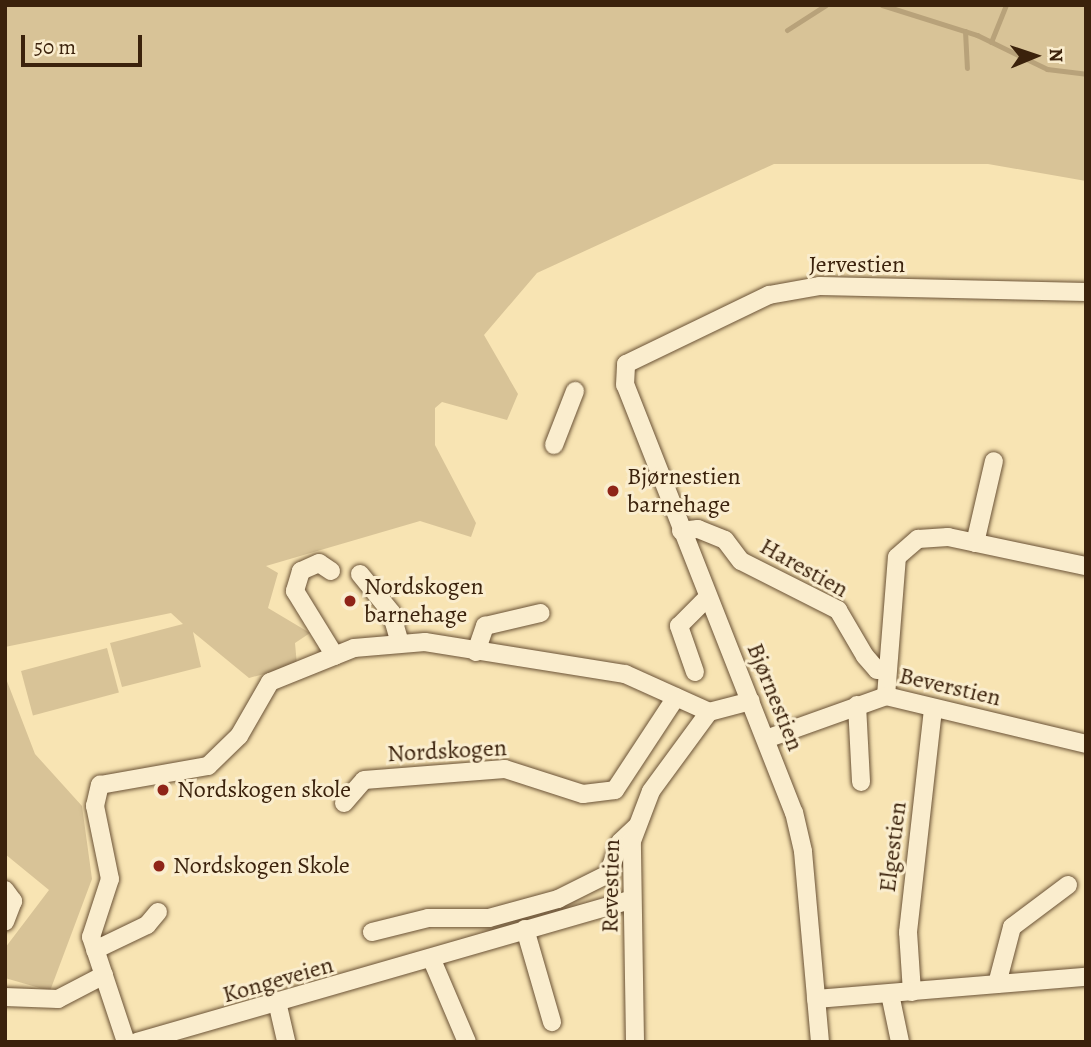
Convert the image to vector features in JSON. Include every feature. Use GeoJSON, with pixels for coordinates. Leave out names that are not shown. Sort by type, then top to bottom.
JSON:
{"type":"FeatureCollection","features":[{"type":"Feature","properties":{"kind":"street","name":"Jervestien"},"geometry":{"type":"LineString","coordinates":[[625,385],[626,363],[638,353],[769,295],[820,286],[1086,292]]}},
{"type":"Feature","properties":{"kind":"street","name":"Bjørnestien"},"geometry":{"type":"LineString","coordinates":[[625,385],[707,597],[766,739],[803,851],[820,1042]]}},
{"type":"Feature","properties":{"kind":"street"},"geometry":{"type":"LineString","coordinates":[[554,445],[575,391]]}},
{"type":"Feature","properties":{"kind":"street"},"geometry":{"type":"LineString","coordinates":[[975,543],[994,461]]}},
{"type":"Feature","properties":{"kind":"street","name":"Harestien"},"geometry":{"type":"LineString","coordinates":[[681,531],[698,529],[725,540],[741,561],[838,610],[865,656],[877,670],[887,670]]}},
{"type":"Feature","properties":{"kind":"street"},"geometry":{"type":"LineString","coordinates":[[886,696],[897,557],[918,539],[975,543],[1086,566]]}},
{"type":"Feature","properties":{"kind":"street"},"geometry":{"type":"LineString","coordinates":[[331,571],[310,566],[295,579],[295,591],[338,661]]}},
{"type":"Feature","properties":{"kind":"street"},"geometry":{"type":"LineString","coordinates":[[360,574],[391,612],[398,643]]}},
{"type":"Feature","properties":{"kind":"street"},"geometry":{"type":"LineString","coordinates":[[695,672],[680,626],[707,597]]}},
{"type":"Feature","properties":{"kind":"street"},"geometry":{"type":"LineString","coordinates":[[476,652],[485,626],[541,613]]}},
{"type":"Feature","properties":{"kind":"street"},"geometry":{"type":"LineString","coordinates":[[126,1042],[95,950],[92,925],[110,879],[95,807],[100,786],[208,766],[239,736],[270,682],[398,643],[625,674],[709,712],[751,701]]}},
{"type":"Feature","properties":{"kind":"street","name":"Beverstien"},"geometry":{"type":"LineString","coordinates":[[766,739],[886,696],[1086,744]]}},
{"type":"Feature","properties":{"kind":"street","name":"Nordskogen"},"geometry":{"type":"LineString","coordinates":[[344,803],[364,780],[505,769],[583,794],[615,790],[676,697]]}},
{"type":"Feature","properties":{"kind":"street"},"geometry":{"type":"LineString","coordinates":[[857,705],[861,782]]}},
{"type":"Feature","properties":{"kind":"street","name":"Elgestien"},"geometry":{"type":"LineString","coordinates":[[912,992],[908,932],[933,708]]}},
{"type":"Feature","properties":{"kind":"street","name":"Revestien"},"geometry":{"type":"LineString","coordinates":[[635,1042],[630,900],[638,826],[651,791],[709,712]]}},
{"type":"Feature","properties":{"kind":"street"},"geometry":{"type":"LineString","coordinates":[[372,932],[428,918],[489,918],[558,899],[608,874],[620,842],[638,826]]}},
{"type":"Feature","properties":{"kind":"street"},"geometry":{"type":"LineString","coordinates":[[997,984],[1012,927],[1068,885]]}},
{"type":"Feature","properties":{"kind":"street"},"geometry":{"type":"LineString","coordinates":[[5,890],[13,901],[5,922]]}},
{"type":"Feature","properties":{"kind":"street","name":"Kongeveien"},"geometry":{"type":"LineString","coordinates":[[137,1042],[278,1006],[525,929],[630,900]]}},
{"type":"Feature","properties":{"kind":"street"},"geometry":{"type":"LineString","coordinates":[[95,950],[148,925],[158,912]]}},
{"type":"Feature","properties":{"kind":"street"},"geometry":{"type":"LineString","coordinates":[[525,929],[552,1022]]}},
{"type":"Feature","properties":{"kind":"street"},"geometry":{"type":"LineString","coordinates":[[432,960],[467,1042]]}},
{"type":"Feature","properties":{"kind":"street"},"geometry":{"type":"LineString","coordinates":[[5,997],[58,999],[104,975]]}},
{"type":"Feature","properties":{"kind":"street"},"geometry":{"type":"LineString","coordinates":[[816,999],[1086,977]]}},
{"type":"Feature","properties":{"kind":"street"},"geometry":{"type":"LineString","coordinates":[[890,994],[900,1042]]}},
{"type":"Feature","properties":{"kind":"street"},"geometry":{"type":"LineString","coordinates":[[278,1006],[286,1042]]}},
{"type":"Feature","properties":{"kind":"shaded area"},"geometry":{"type":"Polygon","coordinates":[[[5,5],[1086,5],[1086,181],[988,164],[774,164],[537,273],[484,335],[518,394],[507,420],[442,402],[435,408],[435,445],[476,523],[471,537],[420,521],[266,566],[278,573],[268,608],[310,633],[295,643],[297,665],[249,678],[193,632],[201,667],[122,687],[110,643],[183,624],[171,613],[5,647],[5,5]]]}},
{"type":"Feature","properties":{"kind":"shaded area"},"geometry":{"type":"Polygon","coordinates":[[[107,648],[119,692],[33,715],[21,671],[107,648]]]}},
{"type":"Feature","properties":{"kind":"shaded area"},"geometry":{"type":"Polygon","coordinates":[[[5,676],[35,754],[82,806],[92,879],[50,991],[5,978],[5,948],[49,890],[5,854],[5,676]]]}},
{"type":"Feature","properties":{"kind":"waterway"},"geometry":{"type":"LineString","coordinates":[[787,30],[826,5]]}},
{"type":"Feature","properties":{"kind":"waterway"},"geometry":{"type":"LineString","coordinates":[[882,5],[977,35],[1047,69],[1086,74]]}},
{"type":"Feature","properties":{"kind":"waterway"},"geometry":{"type":"LineString","coordinates":[[991,42],[1006,5]]}},
{"type":"Feature","properties":{"kind":"waterway"},"geometry":{"type":"LineString","coordinates":[[965,31],[967,68]]}},
{"type":"Feature","properties":{"kind":"place","name":"Bjørnestien barnehage"},"geometry":{"type":"Point","coordinates":[613,491]}},
{"type":"Feature","properties":{"kind":"place","name":"Nordskogen barnehage"},"geometry":{"type":"Point","coordinates":[350,601]}},
{"type":"Feature","properties":{"kind":"place","name":"Nordskogen skole"},"geometry":{"type":"Point","coordinates":[163,790]}},
{"type":"Feature","properties":{"kind":"place","name":"Nordskogen Skole"},"geometry":{"type":"Point","coordinates":[159,866]}}]}
